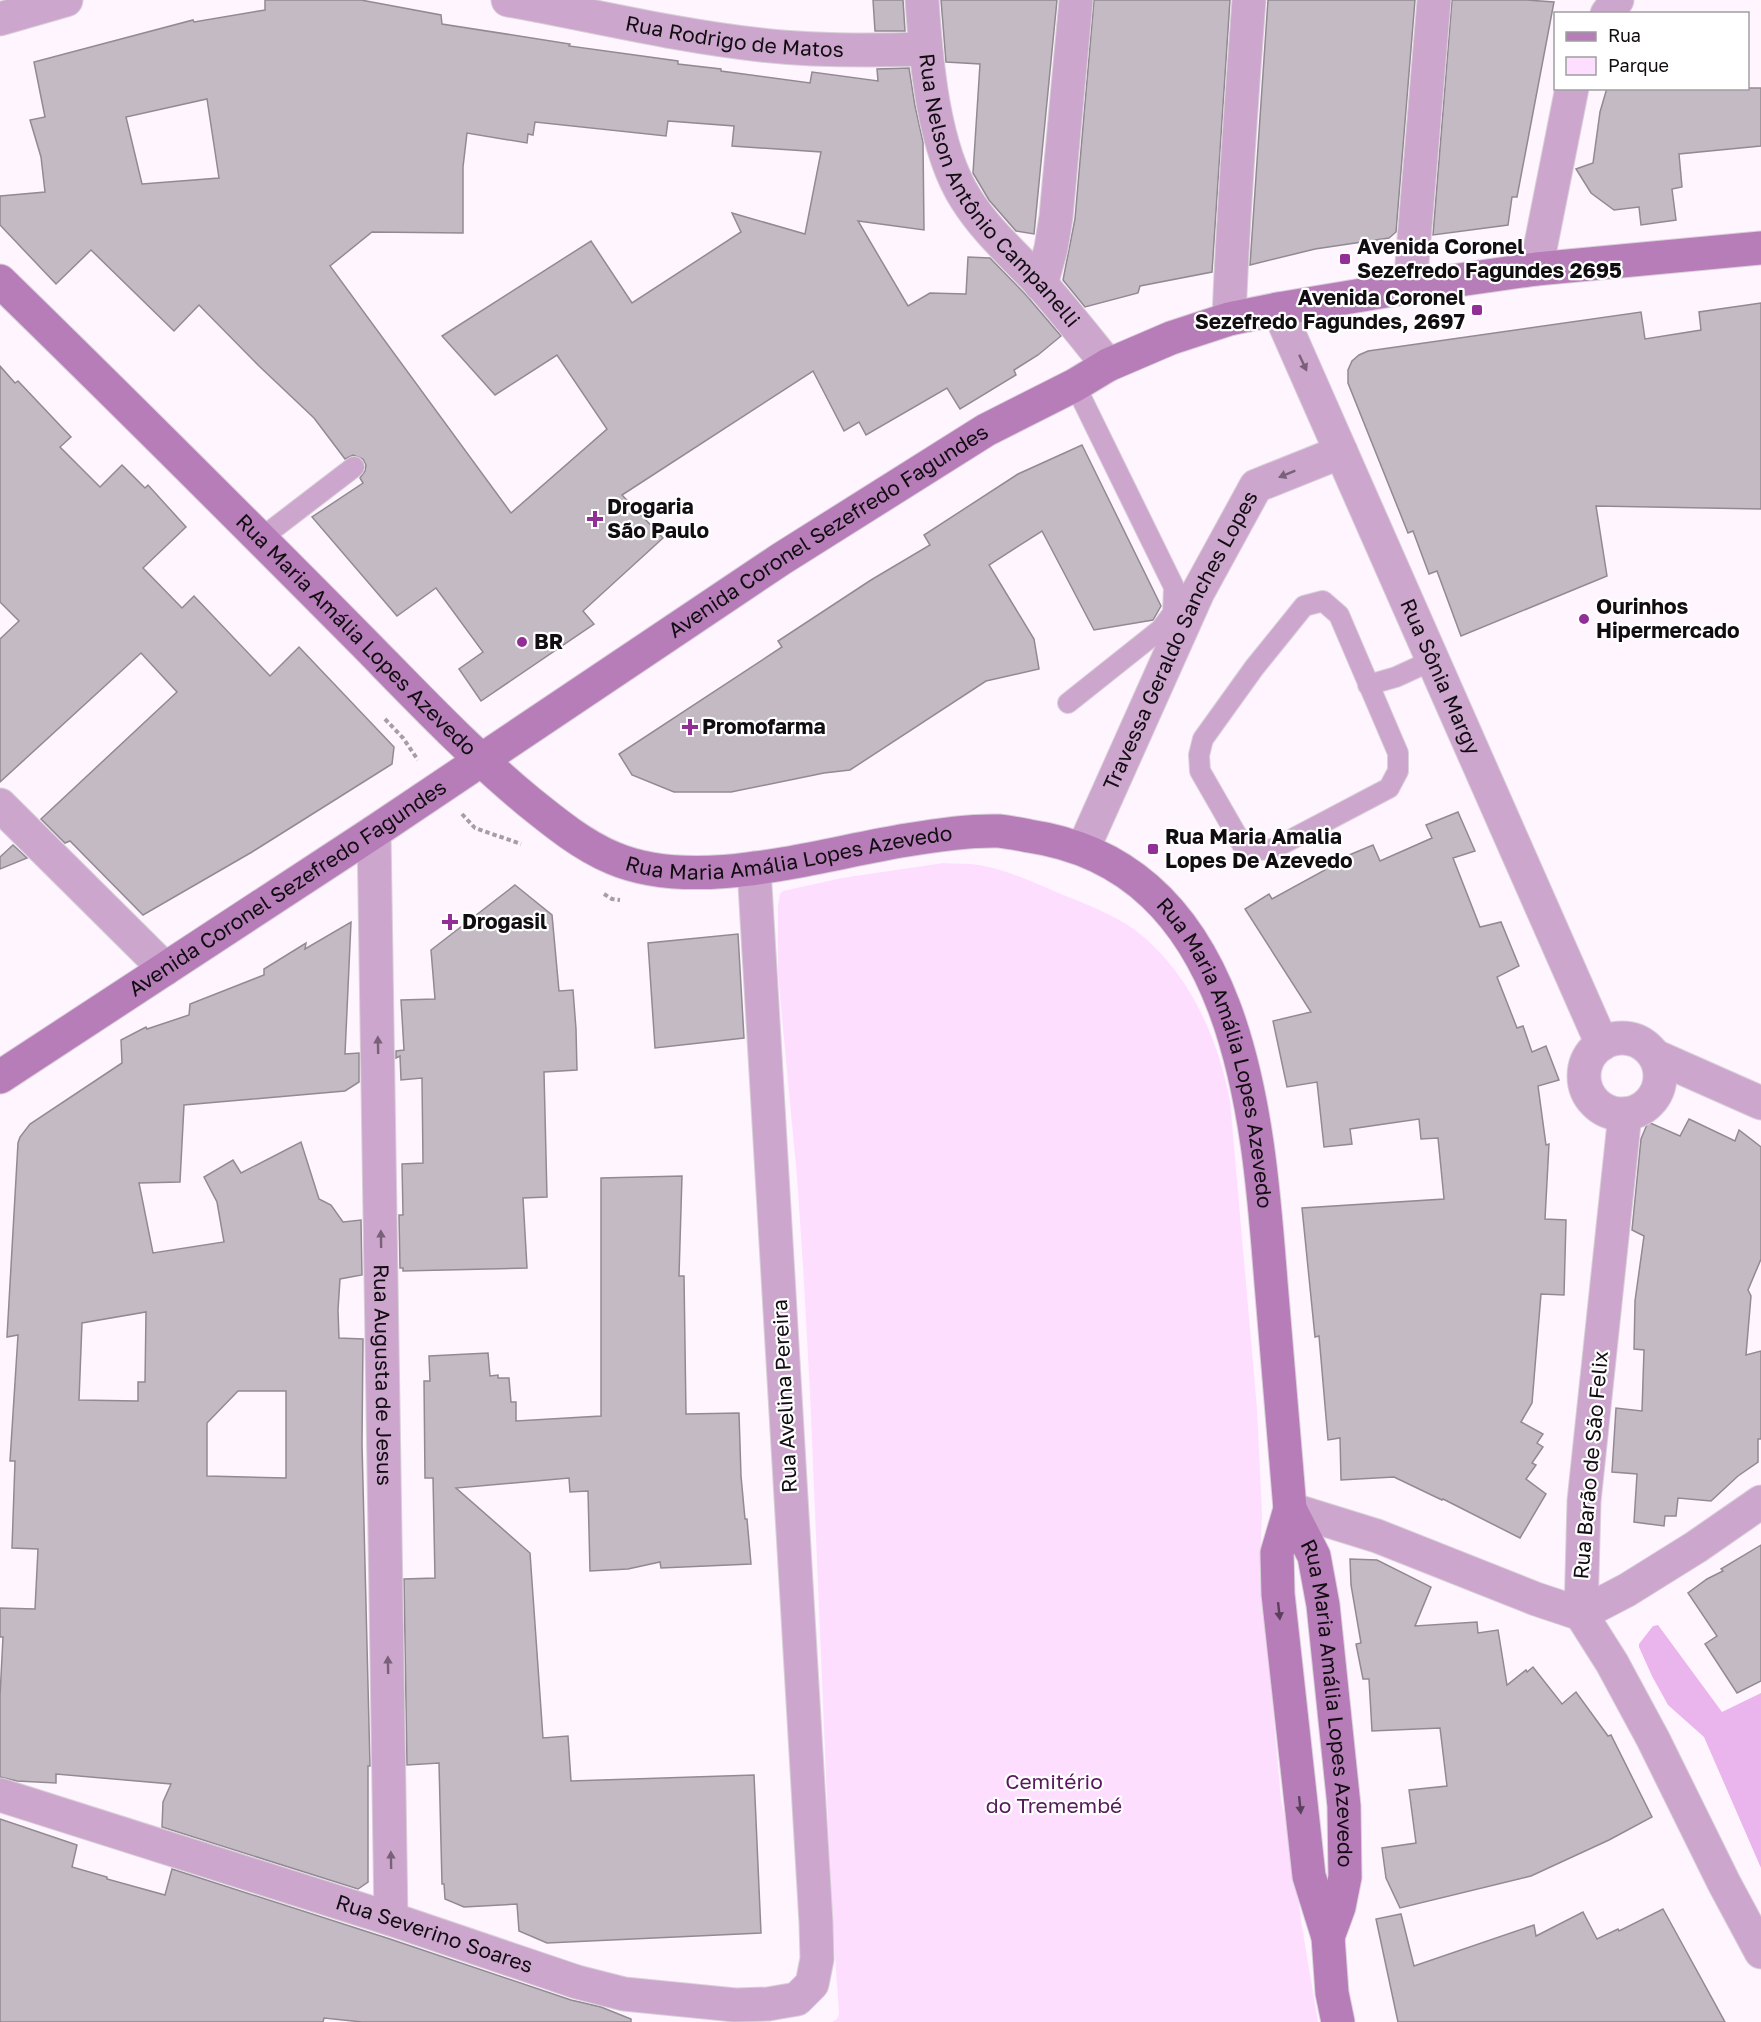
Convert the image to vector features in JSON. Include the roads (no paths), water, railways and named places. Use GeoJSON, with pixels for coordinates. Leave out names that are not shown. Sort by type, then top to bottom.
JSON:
{"type":"FeatureCollection","features":[{"type":"Feature","properties":{"kind":"main road","name":"Avenida Coronel Sezefredo Fagundes"},"geometry":{"type":"LineString","coordinates":[[0,1077],[374,832],[781,559],[986,429],[1075,385],[1108,365],[1171,338],[1229,319],[1278,309],[1536,269],[1761,248]]}},
{"type":"Feature","properties":{"kind":"main road","name":"Rua Maria Amália Lopes Azevedo"},"geometry":{"type":"LineString","coordinates":[[0,281],[480,760],[573,836],[613,858],[658,872],[702,873],[753,868],[951,834],[998,831],[1050,839],[1083,849],[1126,871],[1164,903],[1196,945],[1226,1010],[1246,1080],[1264,1191],[1290,1509],[1277,1553],[1278,1594],[1309,1876],[1328,1937],[1332,1994],[1338,2022]]}},
{"type":"Feature","properties":{"kind":"main road","name":"Rua Maria Amália Lopes Azevedo"},"geometry":{"type":"LineString","coordinates":[[1290,1509],[1314,1557],[1323,1605],[1344,1806],[1345,1876],[1339,1907],[1328,1937]]}},
{"type":"Feature","properties":{"kind":"street"},"geometry":{"type":"LineString","coordinates":[[0,20],[66,0]]}},
{"type":"Feature","properties":{"kind":"street","name":"Rua Rodrigo de Matos"},"geometry":{"type":"LineString","coordinates":[[514,0],[633,12],[760,45],[837,50],[925,49]]}},
{"type":"Feature","properties":{"kind":"street","name":"Rua Nelson Antônio Campanelli"},"geometry":{"type":"LineString","coordinates":[[922,0],[925,49],[939,128],[952,172],[961,190],[990,231],[1041,285],[1108,365]]}},
{"type":"Feature","properties":{"kind":"street"},"geometry":{"type":"LineString","coordinates":[[1041,285],[1056,217],[1076,0]]}},
{"type":"Feature","properties":{"kind":"street"},"geometry":{"type":"LineString","coordinates":[[1229,319],[1233,216],[1241,133],[1249,0]]}},
{"type":"Feature","properties":{"kind":"street"},"geometry":{"type":"LineString","coordinates":[[1410,287],[1434,0]]}},
{"type":"Feature","properties":{"kind":"street"},"geometry":{"type":"LineString","coordinates":[[1536,269],[1572,90]]}},
{"type":"Feature","properties":{"kind":"street","name":"Rua Sônia Margy"},"geometry":{"type":"LineString","coordinates":[[1278,309],[1602,1044]]}},
{"type":"Feature","properties":{"kind":"street","name":"Travessa Geraldo Sanches Lopes"},"geometry":{"type":"LineString","coordinates":[[1083,849],[1198,592],[1256,486],[1341,452]]}},
{"type":"Feature","properties":{"kind":"street"},"geometry":{"type":"LineString","coordinates":[[0,805],[165,969]]}},
{"type":"Feature","properties":{"kind":"street","name":"Rua Augusta de Jesus"},"geometry":{"type":"LineString","coordinates":[[374,832],[392,1919]]}},
{"type":"Feature","properties":{"kind":"street","name":"Rua Avelina Pereira"},"geometry":{"type":"LineString","coordinates":[[753,868],[816,1923]]}},
{"type":"Feature","properties":{"kind":"street"},"geometry":{"type":"LineString","coordinates":[[1655,1056],[1660,1082],[1656,1094],[1648,1104],[1637,1111],[1625,1114],[1612,1113],[1600,1107],[1591,1098],[1586,1087],[1585,1075],[1587,1063],[1593,1052],[1612,1039],[1625,1038],[1637,1041],[1655,1056],[1761,1103]]}},
{"type":"Feature","properties":{"kind":"street","name":"Rua Barão de São Felix"},"geometry":{"type":"LineString","coordinates":[[1581,1614],[1584,1501],[1625,1114]]}},
{"type":"Feature","properties":{"kind":"street"},"geometry":{"type":"LineString","coordinates":[[1581,1614],[1627,1590],[1761,1502]]}},
{"type":"Feature","properties":{"kind":"street"},"geometry":{"type":"LineString","coordinates":[[1290,1509],[1387,1539],[1536,1599],[1581,1614],[1612,1663],[1653,1739],[1761,1952]]}},
{"type":"Feature","properties":{"kind":"street","name":"Rua Severino Soares"},"geometry":{"type":"LineString","coordinates":[[0,1795],[392,1919],[536,1969],[624,1994],[735,2005],[768,2004],[797,1999],[812,1984],[817,1959],[816,1923]]}},
{"type":"Feature","properties":{"kind":"lane"},"geometry":{"type":"LineString","coordinates":[[1068,703],[1161,630],[1173,613],[1174,587],[1075,385]]}},
{"type":"Feature","properties":{"kind":"lane"},"geometry":{"type":"LineString","coordinates":[[260,539],[354,467]]}},
{"type":"Feature","properties":{"kind":"lane"},"geometry":{"type":"LineString","coordinates":[[1323,601],[1338,615],[1368,685],[1398,753],[1398,771],[1389,789],[1274,849],[1257,850],[1244,846],[1200,771],[1198,755],[1203,739],[1254,668],[1304,606],[1323,601]]}},
{"type":"Feature","properties":{"kind":"lane"},"geometry":{"type":"LineString","coordinates":[[1368,685],[1396,677],[1433,660]]}},
{"type":"Feature","properties":{"kind":"place","name":"Avenida Coronel Sezefredo Fagundes 2695"},"geometry":{"type":"Point","coordinates":[1345,259]}},
{"type":"Feature","properties":{"kind":"place","name":"Avenida Coronel Sezefredo Fagundes, 2697"},"geometry":{"type":"Point","coordinates":[1477,310]}},
{"type":"Feature","properties":{"kind":"place","name":"Drogaria São Paulo"},"geometry":{"type":"Point","coordinates":[595,519]}},
{"type":"Feature","properties":{"kind":"place","name":"Ourinhos Hipermercado"},"geometry":{"type":"Point","coordinates":[1584,619]}},
{"type":"Feature","properties":{"kind":"place","name":"BR"},"geometry":{"type":"Point","coordinates":[522,642]}},
{"type":"Feature","properties":{"kind":"place","name":"Promofarma"},"geometry":{"type":"Point","coordinates":[690,727]}},
{"type":"Feature","properties":{"kind":"place","name":"Rua Maria Amalia Lopes De Azevedo"},"geometry":{"type":"Point","coordinates":[1153,849]}},
{"type":"Feature","properties":{"kind":"place","name":"Drogasil"},"geometry":{"type":"Point","coordinates":[450,922]}},
{"type":"Feature","properties":{"kind":"park label","name":"Cemitério do Tremembé"},"geometry":{"type":"Point","coordinates":[1054,1794]}}]}
